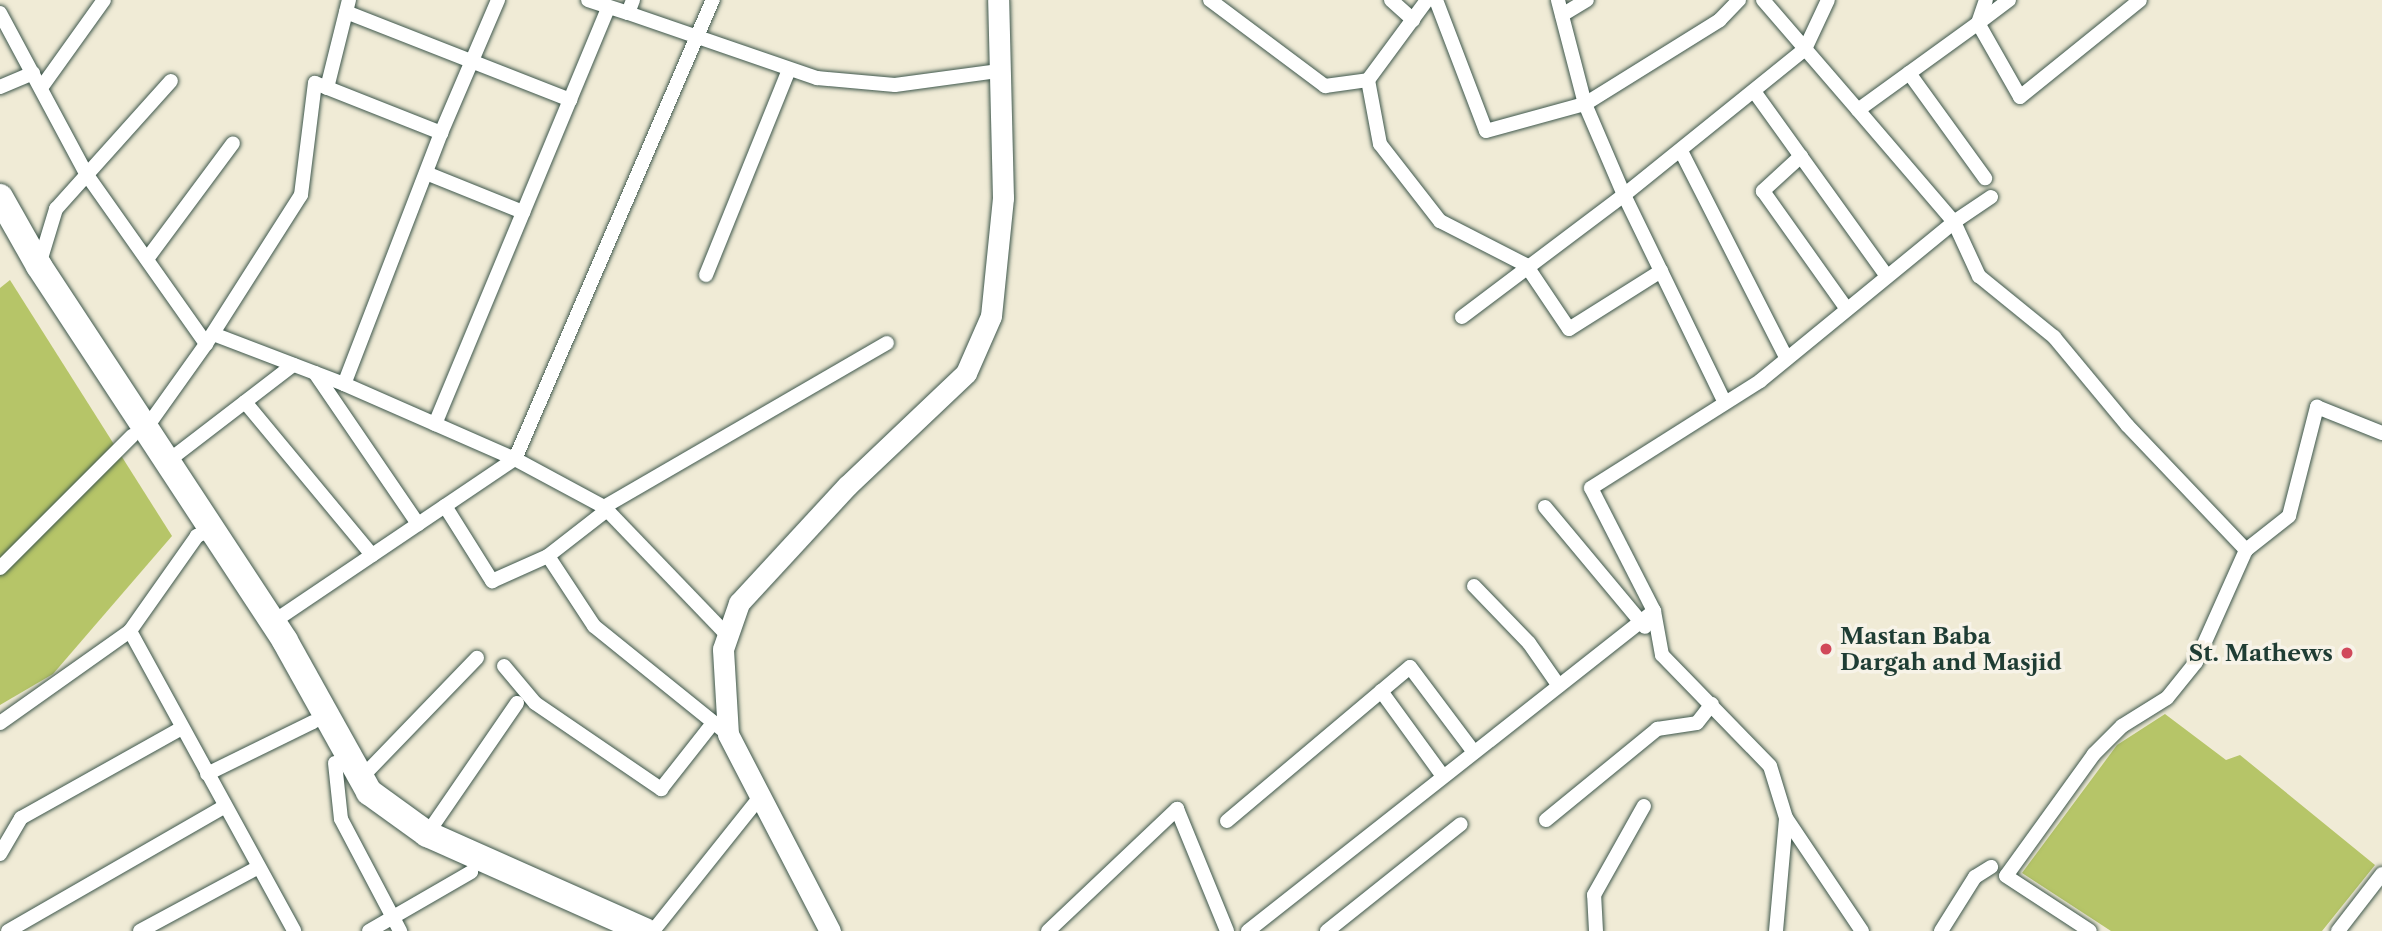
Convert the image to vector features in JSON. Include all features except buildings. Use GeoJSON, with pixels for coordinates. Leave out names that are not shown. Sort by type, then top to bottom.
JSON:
{"type":"FeatureCollection","features":[{"type":"Feature","properties":{"kind":"highway"},"geometry":{"type":"LineString","coordinates":[[0,197],[139,432],[168,461],[205,533],[358,802],[420,847],[471,872],[612,931]]}},
{"type":"Feature","properties":{"kind":"highway"},"geometry":{"type":"LineString","coordinates":[[0,230],[205,533],[273,622],[369,792],[427,834],[645,931]]}},
{"type":"Feature","properties":{"kind":"street"},"geometry":{"type":"LineString","coordinates":[[0,7],[5,0]]}},
{"type":"Feature","properties":{"kind":"street"},"geometry":{"type":"LineString","coordinates":[[41,88],[103,0]]}},
{"type":"Feature","properties":{"kind":"street"},"geometry":{"type":"LineString","coordinates":[[344,384],[441,134],[498,0]]}},
{"type":"Feature","properties":{"kind":"street"},"geometry":{"type":"LineString","coordinates":[[588,0],[608,8],[631,7],[694,40],[789,69],[895,85],[999,71]]}},
{"type":"Feature","properties":{"kind":"street"},"geometry":{"type":"LineString","coordinates":[[273,622],[515,459],[713,0]]}},
{"type":"Feature","properties":{"kind":"street"},"geometry":{"type":"LineString","coordinates":[[504,666],[535,703],[661,789],[720,728],[728,636],[738,603],[767,567],[966,373],[991,316],[1003,198],[998,0]]}},
{"type":"Feature","properties":{"kind":"street"},"geometry":{"type":"LineString","coordinates":[[1210,0],[1325,86],[1368,80],[1427,0]]}},
{"type":"Feature","properties":{"kind":"street"},"geometry":{"type":"LineString","coordinates":[[1391,0],[1413,20]]}},
{"type":"Feature","properties":{"kind":"street"},"geometry":{"type":"LineString","coordinates":[[1436,0],[1486,131],[1585,104],[1720,20],[1739,0]]}},
{"type":"Feature","properties":{"kind":"street"},"geometry":{"type":"LineString","coordinates":[[1558,0],[1585,104],[1624,195],[1725,403]]}},
{"type":"Feature","properties":{"kind":"street"},"geometry":{"type":"LineString","coordinates":[[1562,15],[1587,0]]}},
{"type":"Feature","properties":{"kind":"street"},"geometry":{"type":"LineString","coordinates":[[1763,0],[1954,222],[1979,276],[2054,337],[2127,425],[2246,551]]}},
{"type":"Feature","properties":{"kind":"street"},"geometry":{"type":"LineString","coordinates":[[1462,317],[1526,265],[1682,153],[1756,94],[1805,49],[1828,0]]}},
{"type":"Feature","properties":{"kind":"street"},"geometry":{"type":"LineString","coordinates":[[1986,0],[1978,23],[2020,97],[2140,0]]}},
{"type":"Feature","properties":{"kind":"street"},"geometry":{"type":"LineString","coordinates":[[1858,110],[2009,0]]}},
{"type":"Feature","properties":{"kind":"street"},"geometry":{"type":"LineString","coordinates":[[327,88],[348,6],[472,61],[570,100]]}},
{"type":"Feature","properties":{"kind":"street"},"geometry":{"type":"LineString","coordinates":[[435,424],[608,8]]}},
{"type":"Feature","properties":{"kind":"street"},"geometry":{"type":"LineString","coordinates":[[0,13],[86,174],[209,339],[344,384],[515,459],[606,509],[728,636]]}},
{"type":"Feature","properties":{"kind":"street"},"geometry":{"type":"LineString","coordinates":[[706,275],[789,69]]}},
{"type":"Feature","properties":{"kind":"street"},"geometry":{"type":"LineString","coordinates":[[0,87],[33,73]]}},
{"type":"Feature","properties":{"kind":"street"},"geometry":{"type":"LineString","coordinates":[[1909,73],[1984,178]]}},
{"type":"Feature","properties":{"kind":"street"},"geometry":{"type":"LineString","coordinates":[[1368,80],[1380,144],[1440,221],[1526,265],[1569,329],[1661,271]]}},
{"type":"Feature","properties":{"kind":"street"},"geometry":{"type":"LineString","coordinates":[[39,266],[56,209],[171,81]]}},
{"type":"Feature","properties":{"kind":"street"},"geometry":{"type":"LineString","coordinates":[[0,568],[139,432],[209,339],[301,195],[315,83],[441,134]]}},
{"type":"Feature","properties":{"kind":"street"},"geometry":{"type":"LineString","coordinates":[[1756,94],[1887,276]]}},
{"type":"Feature","properties":{"kind":"street"},"geometry":{"type":"LineString","coordinates":[[147,259],[233,143]]}},
{"type":"Feature","properties":{"kind":"street"},"geometry":{"type":"LineString","coordinates":[[1682,153],[1787,359]]}},
{"type":"Feature","properties":{"kind":"street"},"geometry":{"type":"LineString","coordinates":[[1801,156],[1763,191],[1847,309]]}},
{"type":"Feature","properties":{"kind":"street"},"geometry":{"type":"LineString","coordinates":[[426,173],[523,212]]}},
{"type":"Feature","properties":{"kind":"street"},"geometry":{"type":"LineString","coordinates":[[1862,931],[1786,818],[1770,766],[1662,655],[1654,611],[1591,488],[1725,403],[1787,359],[1954,222],[1991,197]]}},
{"type":"Feature","properties":{"kind":"street"},"geometry":{"type":"LineString","coordinates":[[445,506],[492,581],[548,556],[606,509],[887,343]]}},
{"type":"Feature","properties":{"kind":"street"},"geometry":{"type":"LineString","coordinates":[[168,461],[293,365]]}},
{"type":"Feature","properties":{"kind":"street"},"geometry":{"type":"LineString","coordinates":[[315,373],[418,524]]}},
{"type":"Feature","properties":{"kind":"street"},"geometry":{"type":"LineString","coordinates":[[245,402],[372,555]]}},
{"type":"Feature","properties":{"kind":"street"},"geometry":{"type":"LineString","coordinates":[[2090,931],[2006,876],[2094,754],[2122,726],[2167,698],[2196,662],[2246,551],[2289,516],[2317,408],[2382,433]]}},
{"type":"Feature","properties":{"kind":"street"},"geometry":{"type":"LineString","coordinates":[[1545,507],[1639,623],[1658,637]]}},
{"type":"Feature","properties":{"kind":"street"},"geometry":{"type":"LineString","coordinates":[[0,723],[130,631],[205,533]]}},
{"type":"Feature","properties":{"kind":"street"},"geometry":{"type":"LineString","coordinates":[[548,556],[594,626],[720,728],[760,797],[830,931]]}},
{"type":"Feature","properties":{"kind":"street"},"geometry":{"type":"LineString","coordinates":[[1474,586],[1529,643],[1559,686]]}},
{"type":"Feature","properties":{"kind":"street"},"geometry":{"type":"LineString","coordinates":[[1248,931],[1441,775],[1654,611]]}},
{"type":"Feature","properties":{"kind":"street"},"geometry":{"type":"LineString","coordinates":[[130,631],[257,868],[294,931]]}},
{"type":"Feature","properties":{"kind":"street"},"geometry":{"type":"LineString","coordinates":[[361,778],[477,659]]}},
{"type":"Feature","properties":{"kind":"street"},"geometry":{"type":"LineString","coordinates":[[1227,821],[1410,667],[1473,751]]}},
{"type":"Feature","properties":{"kind":"street"},"geometry":{"type":"LineString","coordinates":[[1381,691],[1441,775]]}},
{"type":"Feature","properties":{"kind":"street"},"geometry":{"type":"LineString","coordinates":[[427,834],[517,703]]}},
{"type":"Feature","properties":{"kind":"street"},"geometry":{"type":"LineString","coordinates":[[1546,820],[1657,729],[1697,723],[1712,704]]}},
{"type":"Feature","properties":{"kind":"street"},"geometry":{"type":"LineString","coordinates":[[207,774],[313,722]]}},
{"type":"Feature","properties":{"kind":"street"},"geometry":{"type":"LineString","coordinates":[[0,854],[20,818],[182,728]]}},
{"type":"Feature","properties":{"kind":"street"},"geometry":{"type":"LineString","coordinates":[[335,763],[341,819],[396,924]]}},
{"type":"Feature","properties":{"kind":"street"},"geometry":{"type":"LineString","coordinates":[[653,931],[760,797]]}},
{"type":"Feature","properties":{"kind":"street"},"geometry":{"type":"LineString","coordinates":[[1596,931],[1594,895],[1644,806]]}},
{"type":"Feature","properties":{"kind":"street"},"geometry":{"type":"LineString","coordinates":[[8,931],[224,807]]}},
{"type":"Feature","properties":{"kind":"street"},"geometry":{"type":"LineString","coordinates":[[1048,931],[1177,810],[1227,931]]}},
{"type":"Feature","properties":{"kind":"street"},"geometry":{"type":"LineString","coordinates":[[1776,931],[1786,818]]}},
{"type":"Feature","properties":{"kind":"street"},"geometry":{"type":"LineString","coordinates":[[1327,931],[1461,824]]}},
{"type":"Feature","properties":{"kind":"street"},"geometry":{"type":"LineString","coordinates":[[1941,931],[1975,877],[1991,867]]}},
{"type":"Feature","properties":{"kind":"street"},"geometry":{"type":"LineString","coordinates":[[140,931],[257,868]]}},
{"type":"Feature","properties":{"kind":"street"},"geometry":{"type":"LineString","coordinates":[[369,931],[396,924],[471,872]]}},
{"type":"Feature","properties":{"kind":"street"},"geometry":{"type":"LineString","coordinates":[[2338,931],[2382,874]]}},
{"type":"Feature","properties":{"kind":"green space"},"geometry":{"type":"Polygon","coordinates":[[[10,280],[172,536],[53,674],[0,705],[0,288],[10,280]]]}},
{"type":"Feature","properties":{"kind":"green space"},"geometry":{"type":"Polygon","coordinates":[[[2165,714],[2226,760],[2240,755],[2375,865],[2322,931],[2111,931],[2022,873],[2117,745],[2165,714]]]}},
{"type":"Feature","properties":{"kind":"place","name":"Mastan Baba Dargah and Masjid"},"geometry":{"type":"Point","coordinates":[1826,649]}},
{"type":"Feature","properties":{"kind":"place","name":"St. Mathews"},"geometry":{"type":"Point","coordinates":[2347,653]}}]}
